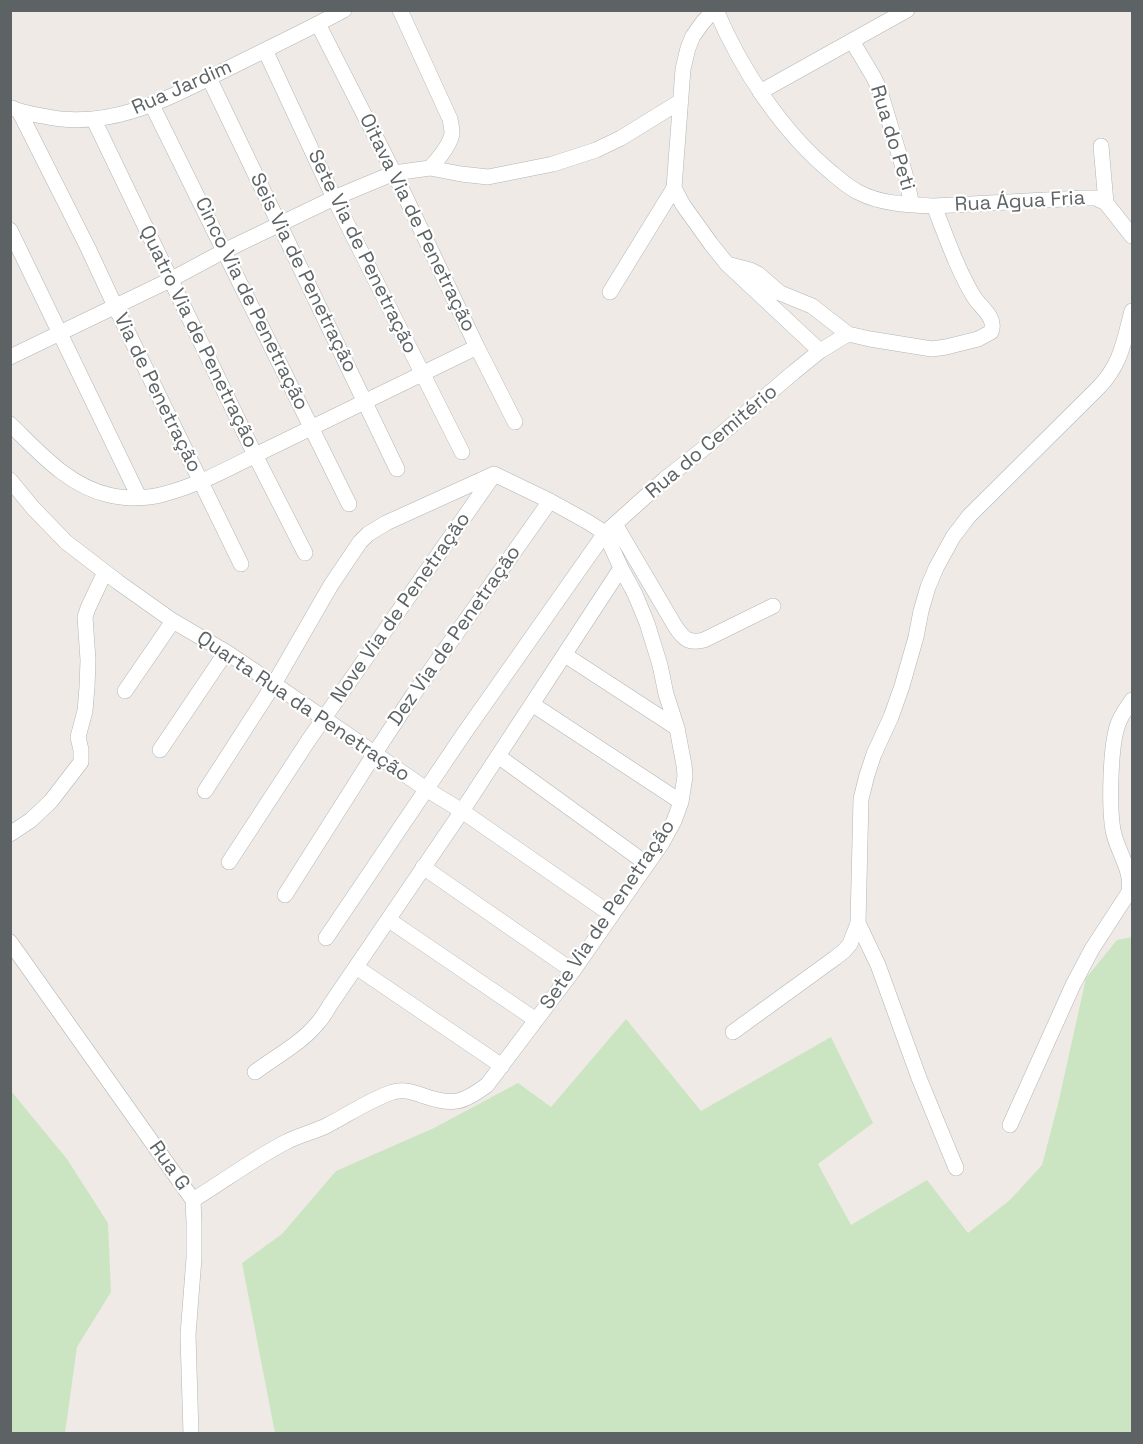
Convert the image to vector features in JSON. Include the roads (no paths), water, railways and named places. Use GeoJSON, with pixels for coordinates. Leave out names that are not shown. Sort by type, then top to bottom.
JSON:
{"type":"FeatureCollection","features":[{"type":"Feature","properties":{"kind":"street","name":"Rua Jardim"},"geometry":{"type":"LineString","coordinates":[[15,109],[57,119],[94,120],[123,114],[152,105],[344,10]]}},
{"type":"Feature","properties":{"kind":"street"},"geometry":{"type":"LineString","coordinates":[[400,10],[450,119],[452,134],[441,156],[430,168]]}},
{"type":"Feature","properties":{"kind":"street"},"geometry":{"type":"LineString","coordinates":[[610,292],[674,188],[683,69],[693,36],[702,22],[715,10]]}},
{"type":"Feature","properties":{"kind":"street","name":"Rua Água Fria"},"geometry":{"type":"LineString","coordinates":[[715,10],[760,92],[797,140],[819,162],[858,192],[881,201],[934,206],[1096,198],[1106,203],[1132,236]]}},
{"type":"Feature","properties":{"kind":"street"},"geometry":{"type":"LineString","coordinates":[[760,92],[907,10]]}},
{"type":"Feature","properties":{"kind":"street","name":"Oitava Via de Penetração"},"geometry":{"type":"LineString","coordinates":[[318,24],[394,173],[515,422]]}},
{"type":"Feature","properties":{"kind":"street","name":"Rua do Peti"},"geometry":{"type":"LineString","coordinates":[[852,41],[879,88],[912,205]]}},
{"type":"Feature","properties":{"kind":"street","name":"Sete Via de Penetração"},"geometry":{"type":"LineString","coordinates":[[265,50],[334,198],[462,452]]}},
{"type":"Feature","properties":{"kind":"street","name":"Seis Via de Penetração"},"geometry":{"type":"LineString","coordinates":[[209,78],[397,469]]}},
{"type":"Feature","properties":{"kind":"street","name":"Via de Penetração"},"geometry":{"type":"LineString","coordinates":[[10,357],[334,198],[394,173],[430,168],[488,177],[553,164],[596,150],[621,138],[681,101]]}},
{"type":"Feature","properties":{"kind":"street","name":"Cinco Via de Penetração"},"geometry":{"type":"LineString","coordinates":[[152,105],[349,504]]}},
{"type":"Feature","properties":{"kind":"street","name":"Via de Penetração"},"geometry":{"type":"LineString","coordinates":[[15,109],[73,217],[241,564]]}},
{"type":"Feature","properties":{"kind":"street","name":"Quatro Via de Penetração"},"geometry":{"type":"LineString","coordinates":[[94,120],[255,455],[305,553]]}},
{"type":"Feature","properties":{"kind":"street","name":"Rua Água Fria"},"geometry":{"type":"LineString","coordinates":[[1101,146],[1106,203]]}},
{"type":"Feature","properties":{"kind":"street"},"geometry":{"type":"LineString","coordinates":[[674,188],[683,205],[727,264],[820,351]]}},
{"type":"Feature","properties":{"kind":"street","name":"Rua do Peti"},"geometry":{"type":"LineString","coordinates":[[848,334],[932,349],[986,336],[992,331],[993,322],[974,297],[956,261],[934,206]]}},
{"type":"Feature","properties":{"kind":"street"},"geometry":{"type":"LineString","coordinates":[[10,230],[140,497]]}},
{"type":"Feature","properties":{"kind":"street"},"geometry":{"type":"LineString","coordinates":[[727,264],[758,274],[780,293],[812,306],[848,334]]}},
{"type":"Feature","properties":{"kind":"street"},"geometry":{"type":"LineString","coordinates":[[734,1032],[844,951],[850,944],[858,923],[861,799],[874,754],[902,686],[924,599],[936,568],[953,537],[969,516],[1112,372],[1122,352],[1132,311]]}},
{"type":"Feature","properties":{"kind":"street","name":"Rua do Cemitério"},"geometry":{"type":"LineString","coordinates":[[326,938],[463,735],[610,529],[665,479],[820,351],[848,334]]}},
{"type":"Feature","properties":{"kind":"street","name":"Via de Penetração"},"geometry":{"type":"LineString","coordinates":[[10,424],[53,464],[73,480],[87,487],[121,497],[161,495],[200,481],[477,347]]}},
{"type":"Feature","properties":{"kind":"street"},"geometry":{"type":"LineString","coordinates":[[205,791],[274,684],[347,559],[368,534],[419,507],[494,474],[588,522],[610,529],[675,626],[685,638],[693,642],[704,640],[773,606]]}},
{"type":"Feature","properties":{"kind":"street","name":"Nove Via de Penetração"},"geometry":{"type":"LineString","coordinates":[[229,862],[308,741],[494,474]]}},
{"type":"Feature","properties":{"kind":"street","name":"Quarta Rua da Penetração"},"geometry":{"type":"LineString","coordinates":[[12,484],[66,542],[173,621],[274,684],[612,915]]}},
{"type":"Feature","properties":{"kind":"street","name":"Dez Via de Penetração"},"geometry":{"type":"LineString","coordinates":[[285,895],[413,694],[550,501]]}},
{"type":"Feature","properties":{"kind":"street","name":"Sete Via de Penetração"},"geometry":{"type":"LineString","coordinates":[[193,1200],[288,1141],[323,1127],[383,1096],[410,1090],[444,1102],[459,1101],[470,1097],[487,1085],[573,971],[662,843],[681,802],[685,776],[684,765],[677,728],[647,623],[621,568],[610,529]]}},
{"type":"Feature","properties":{"kind":"street"},"geometry":{"type":"LineString","coordinates":[[255,1072],[315,1026],[462,811],[621,568]]}},
{"type":"Feature","properties":{"kind":"street"},"geometry":{"type":"LineString","coordinates":[[10,834],[31,820],[51,801],[81,762],[78,738],[85,711],[87,678],[85,617],[105,572]]}},
{"type":"Feature","properties":{"kind":"street"},"geometry":{"type":"LineString","coordinates":[[125,691],[173,621]]}},
{"type":"Feature","properties":{"kind":"street"},"geometry":{"type":"LineString","coordinates":[[160,750],[226,652]]}},
{"type":"Feature","properties":{"kind":"street"},"geometry":{"type":"LineString","coordinates":[[565,655],[677,728]]}},
{"type":"Feature","properties":{"kind":"street"},"geometry":{"type":"LineString","coordinates":[[1010,1125],[1073,985],[1092,949],[1126,898],[1131,886],[1113,830],[1112,789],[1114,735],[1132,700]]}},
{"type":"Feature","properties":{"kind":"street"},"geometry":{"type":"LineString","coordinates":[[532,704],[681,802]]}},
{"type":"Feature","properties":{"kind":"street"},"geometry":{"type":"LineString","coordinates":[[498,756],[647,864]]}},
{"type":"Feature","properties":{"kind":"street"},"geometry":{"type":"LineString","coordinates":[[423,867],[573,971]]}},
{"type":"Feature","properties":{"kind":"street"},"geometry":{"type":"LineString","coordinates":[[388,920],[536,1020]]}},
{"type":"Feature","properties":{"kind":"street"},"geometry":{"type":"LineString","coordinates":[[858,923],[878,965],[919,1078],[956,1168]]}},
{"type":"Feature","properties":{"kind":"street","name":"Rua G"},"geometry":{"type":"LineString","coordinates":[[10,942],[193,1200],[194,1258],[188,1335],[190,1431]]}},
{"type":"Feature","properties":{"kind":"street"},"geometry":{"type":"LineString","coordinates":[[356,967],[502,1066]]}}]}
